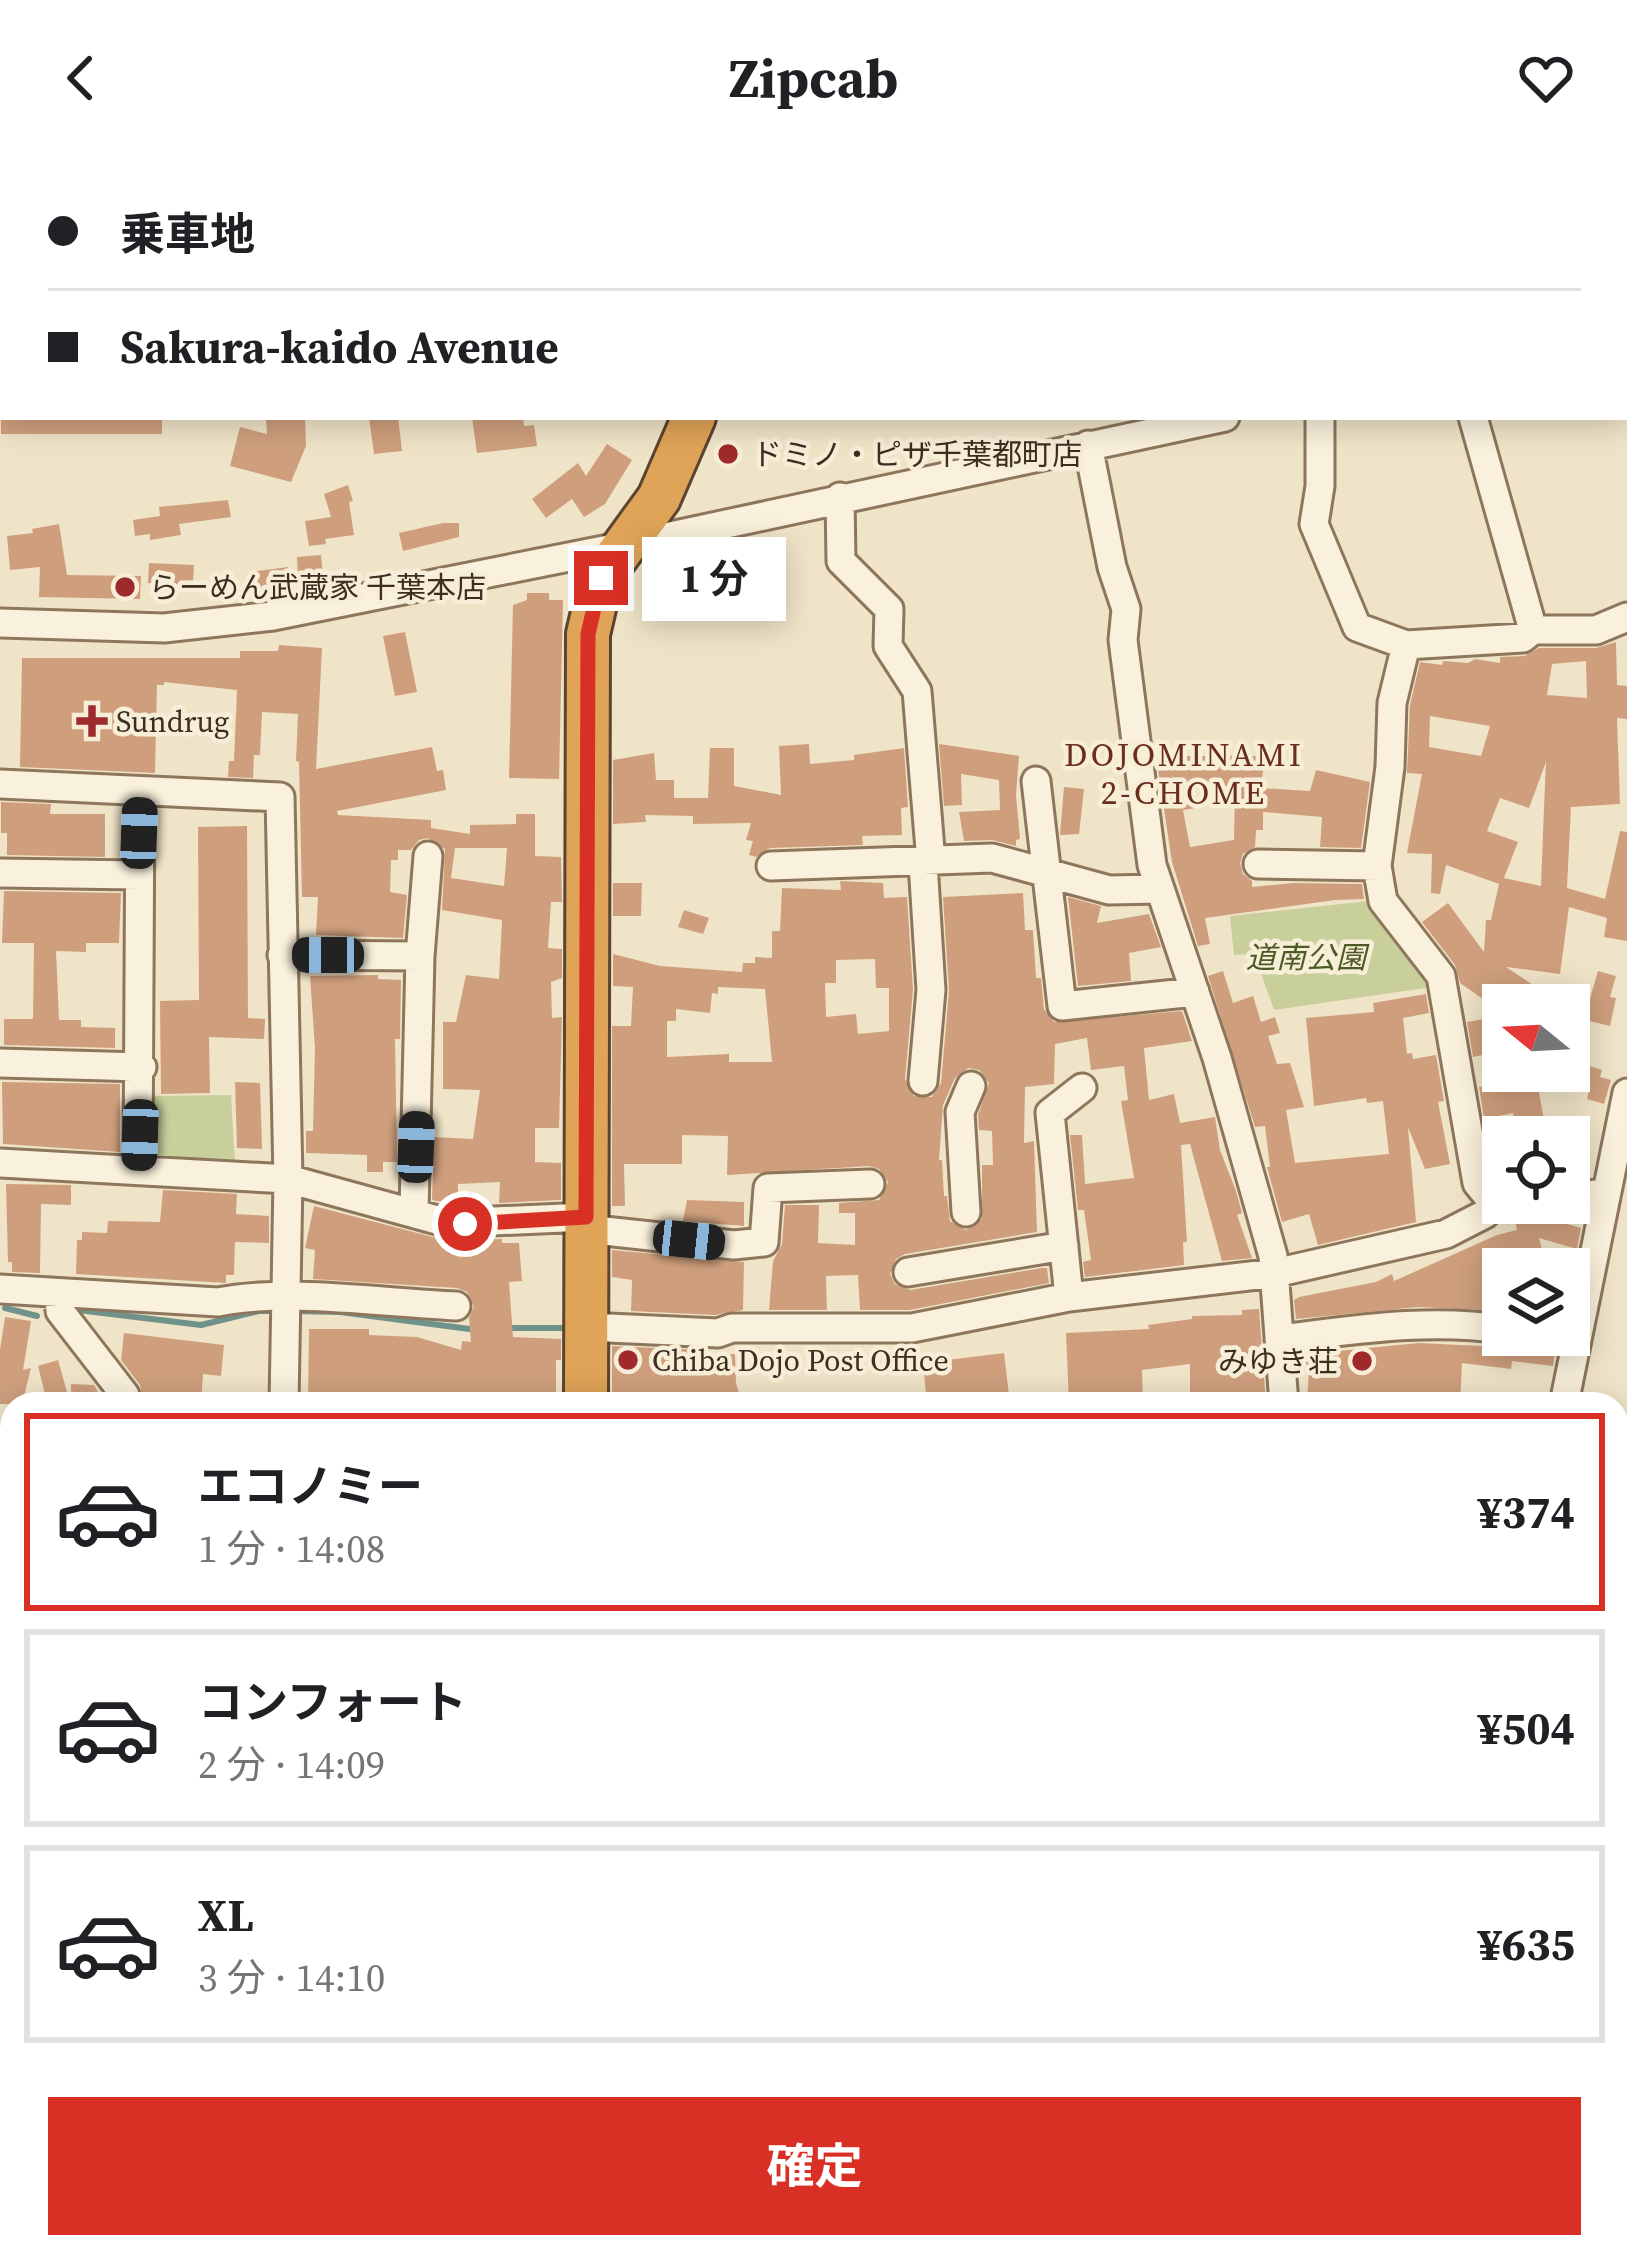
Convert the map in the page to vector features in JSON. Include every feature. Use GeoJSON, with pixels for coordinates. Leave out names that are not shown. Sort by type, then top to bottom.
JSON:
{"type":"FeatureCollection","features":[{"type":"Feature","properties":{"kind":"highway"},"geometry":{"type":"LineString","coordinates":[[586,1392],[588,634],[601,578],[659,498],[693,420]]}},
{"type":"Feature","properties":{"kind":"street"},"geometry":{"type":"LineString","coordinates":[[0,623],[164,628],[273,616],[1210,420]]}},
{"type":"Feature","properties":{"kind":"street"},"geometry":{"type":"LineString","coordinates":[[1320,420],[1320,486],[1314,524],[1357,628],[1406,645],[1523,638],[1533,630],[1596,630],[1627,617]]}},
{"type":"Feature","properties":{"kind":"street"},"geometry":{"type":"LineString","coordinates":[[1475,420],[1533,630]]}},
{"type":"Feature","properties":{"kind":"street"},"geometry":{"type":"LineString","coordinates":[[1088,445],[1112,568],[1126,609],[1123,640],[1152,865],[1217,1058],[1275,1273],[1283,1392]]}},
{"type":"Feature","properties":{"kind":"street"},"geometry":{"type":"LineString","coordinates":[[840,497],[841,561],[889,608],[888,646],[917,691],[931,990],[923,1081]]}},
{"type":"Feature","properties":{"kind":"street"},"geometry":{"type":"LineString","coordinates":[[1406,645],[1392,703],[1390,767],[1377,866],[1383,901],[1441,976],[1477,1183],[1482,1188]]}},
{"type":"Feature","properties":{"kind":"street"},"geometry":{"type":"LineString","coordinates":[[1036,781],[1062,1006],[1195,992]]}},
{"type":"Feature","properties":{"kind":"street"},"geometry":{"type":"LineString","coordinates":[[0,784],[280,797],[288,1179],[284,1392]]}},
{"type":"Feature","properties":{"kind":"street"},"geometry":{"type":"LineString","coordinates":[[139,1168],[140,790]]}},
{"type":"Feature","properties":{"kind":"street"},"geometry":{"type":"LineString","coordinates":[[414,1211],[419,956],[428,856]]}},
{"type":"Feature","properties":{"kind":"street"},"geometry":{"type":"LineString","coordinates":[[771,866],[1006,860],[1109,890],[1160,889]]}},
{"type":"Feature","properties":{"kind":"street"},"geometry":{"type":"LineString","coordinates":[[1258,864],[1377,866]]}},
{"type":"Feature","properties":{"kind":"street"},"geometry":{"type":"LineString","coordinates":[[0,873],[137,875]]}},
{"type":"Feature","properties":{"kind":"street"},"geometry":{"type":"LineString","coordinates":[[282,955],[419,956]]}},
{"type":"Feature","properties":{"kind":"street"},"geometry":{"type":"LineString","coordinates":[[0,1063],[142,1067]]}},
{"type":"Feature","properties":{"kind":"street"},"geometry":{"type":"LineString","coordinates":[[966,1212],[960,1112],[971,1086]]}},
{"type":"Feature","properties":{"kind":"street"},"geometry":{"type":"LineString","coordinates":[[1069,1297],[1050,1113],[1082,1088]]}},
{"type":"Feature","properties":{"kind":"street"},"geometry":{"type":"LineString","coordinates":[[1590,1255],[1622,1142],[1627,1093]]}},
{"type":"Feature","properties":{"kind":"street"},"geometry":{"type":"LineString","coordinates":[[0,1163],[288,1179],[465,1224],[586,1223],[734,1245],[764,1242],[768,1188],[870,1184]]}},
{"type":"Feature","properties":{"kind":"street"},"geometry":{"type":"LineString","coordinates":[[1590,1195],[1606,1193]]}},
{"type":"Feature","properties":{"kind":"street"},"geometry":{"type":"LineString","coordinates":[[587,1327],[718,1333],[731,1328],[880,1330],[1069,1297],[1275,1273],[1446,1234],[1482,1216]]}},
{"type":"Feature","properties":{"kind":"street"},"geometry":{"type":"LineString","coordinates":[[939,1321],[920,1270],[1064,1246]]}},
{"type":"Feature","properties":{"kind":"street"},"geometry":{"type":"LineString","coordinates":[[0,1289],[218,1301],[242,1297],[286,1309],[456,1306]]}},
{"type":"Feature","properties":{"kind":"street"},"geometry":{"type":"LineString","coordinates":[[59,1294],[59,1311],[123,1392]]}},
{"type":"Feature","properties":{"kind":"street"},"geometry":{"type":"LineString","coordinates":[[1279,1340],[1376,1325],[1444,1322],[1482,1327]]}},
{"type":"Feature","properties":{"kind":"street"},"geometry":{"type":"LineString","coordinates":[[1565,1392],[1568,1356]]}},
{"type":"Feature","properties":{"kind":"green space","name":"道南公園"},"geometry":{"type":"Polygon","coordinates":[[[1378,900],[1439,986],[1274,1010],[1254,954],[1234,955],[1230,916],[1378,900]]]}},
{"type":"Feature","properties":{"kind":"green space"},"geometry":{"type":"Polygon","coordinates":[[[231,1095],[235,1163],[161,1161],[148,1148],[151,1096],[231,1095]]]}},
{"type":"Feature","properties":{"kind":"building"},"geometry":{"type":"Polygon","coordinates":[[[1,420],[162,420],[162,434],[1,434],[1,420]]]}},
{"type":"Feature","properties":{"kind":"building"},"geometry":{"type":"Polygon","coordinates":[[[266,420],[305,420],[306,446],[291,482],[230,466],[240,427],[267,434],[266,420]]]}},
{"type":"Feature","properties":{"kind":"building"},"geometry":{"type":"Polygon","coordinates":[[[369,420],[398,420],[402,451],[374,454],[369,420]]]}},
{"type":"Feature","properties":{"kind":"building"},"geometry":{"type":"Polygon","coordinates":[[[472,420],[523,420],[524,426],[534,425],[537,446],[477,453],[472,420]]]}},
{"type":"Feature","properties":{"kind":"building"},"geometry":{"type":"Polygon","coordinates":[[[607,444],[632,460],[605,504],[584,517],[572,499],[546,518],[532,499],[578,463],[586,476],[607,444]]]}},
{"type":"Feature","properties":{"kind":"building"},"geometry":{"type":"Polygon","coordinates":[[[348,485],[354,535],[309,546],[305,521],[331,517],[324,494],[348,485]]]}},
{"type":"Feature","properties":{"kind":"building"},"geometry":{"type":"Polygon","coordinates":[[[228,500],[231,517],[179,524],[181,535],[150,540],[150,534],[135,536],[133,520],[160,516],[159,507],[228,500]]]}},
{"type":"Feature","properties":{"kind":"building"},"geometry":{"type":"Polygon","coordinates":[[[459,523],[459,537],[403,551],[399,533],[459,523]]]}},
{"type":"Feature","properties":{"kind":"building"},"geometry":{"type":"Polygon","coordinates":[[[59,524],[67,575],[141,576],[140,599],[39,597],[40,567],[10,570],[7,536],[59,524]]]}},
{"type":"Feature","properties":{"kind":"building"},"geometry":{"type":"Polygon","coordinates":[[[321,555],[323,576],[298,579],[297,557],[321,555]]]}},
{"type":"Feature","properties":{"kind":"building"},"geometry":{"type":"Polygon","coordinates":[[[149,563],[194,565],[193,585],[148,583],[149,563]]]}},
{"type":"Feature","properties":{"kind":"building"},"geometry":{"type":"Polygon","coordinates":[[[288,567],[290,586],[253,591],[250,572],[288,567]]]}},
{"type":"Feature","properties":{"kind":"building"},"geometry":{"type":"Polygon","coordinates":[[[527,593],[549,593],[549,600],[563,600],[559,779],[509,778],[513,605],[527,600],[527,593]]]}},
{"type":"Feature","properties":{"kind":"building"},"geometry":{"type":"Polygon","coordinates":[[[405,632],[417,692],[395,696],[383,636],[405,632]]]}},
{"type":"Feature","properties":{"kind":"building"},"geometry":{"type":"Polygon","coordinates":[[[1616,642],[1617,685],[1627,686],[1627,719],[1617,718],[1620,804],[1571,807],[1567,888],[1605,899],[1620,831],[1627,832],[1627,941],[1604,937],[1607,918],[1569,907],[1560,974],[1506,967],[1532,984],[1482,984],[1482,998],[1460,983],[1455,965],[1422,922],[1448,903],[1484,952],[1486,920],[1491,920],[1499,884],[1446,865],[1440,894],[1431,893],[1432,854],[1407,853],[1422,774],[1407,773],[1410,705],[1420,662],[1442,665],[1443,661],[1475,659],[1500,663],[1500,657],[1525,656],[1539,648],[1596,648],[1616,642]],[[1586,661],[1552,664],[1547,695],[1587,698],[1586,661]],[[1430,716],[1429,747],[1481,756],[1490,726],[1430,716]],[[1546,762],[1529,808],[1500,798],[1487,831],[1518,842],[1504,878],[1541,886],[1546,762]]]}},
{"type":"Feature","properties":{"kind":"building"},"geometry":{"type":"Polygon","coordinates":[[[279,645],[322,648],[316,769],[432,747],[437,771],[443,770],[446,790],[337,811],[338,815],[431,820],[431,828],[470,834],[470,825],[516,824],[516,814],[535,814],[535,856],[561,857],[562,902],[551,902],[548,948],[562,949],[562,978],[551,982],[552,1018],[562,1017],[559,1128],[535,1128],[535,1162],[561,1163],[561,1200],[499,1203],[500,1182],[458,1184],[458,1205],[432,1200],[434,1137],[473,1139],[480,1090],[443,1089],[443,1022],[456,1022],[466,975],[499,979],[502,920],[442,910],[445,849],[428,838],[411,850],[398,850],[398,860],[391,860],[390,892],[407,895],[403,938],[316,935],[318,897],[302,897],[298,714],[262,712],[260,755],[254,755],[253,778],[228,777],[229,761],[234,761],[237,690],[164,682],[157,685],[155,773],[20,767],[22,658],[240,658],[240,651],[278,651],[279,645]],[[455,848],[451,878],[504,886],[507,848],[455,848]]]}},
{"type":"Feature","properties":{"kind":"building"},"geometry":{"type":"Polygon","coordinates":[[[809,744],[810,764],[904,748],[908,807],[901,808],[902,835],[862,836],[863,845],[770,848],[756,857],[749,855],[753,841],[746,840],[751,823],[693,824],[693,816],[645,815],[646,822],[613,824],[613,760],[654,753],[656,780],[674,780],[674,798],[708,798],[710,748],[734,748],[734,786],[781,795],[779,746],[809,744]]]}},
{"type":"Feature","properties":{"kind":"building"},"geometry":{"type":"Polygon","coordinates":[[[939,744],[1019,756],[1020,839],[1016,846],[992,840],[964,841],[959,812],[1000,810],[999,780],[961,774],[962,805],[944,806],[939,744]]]}},
{"type":"Feature","properties":{"kind":"building"},"geometry":{"type":"Polygon","coordinates":[[[1186,750],[1187,756],[1266,756],[1260,788],[1310,791],[1316,770],[1370,782],[1361,848],[1320,847],[1322,817],[1263,812],[1263,830],[1256,830],[1255,847],[1243,854],[1240,863],[1252,887],[1362,884],[1364,899],[1205,918],[1210,944],[1198,946],[1172,862],[1156,756],[1186,750]],[[1192,786],[1196,808],[1183,810],[1190,847],[1234,840],[1235,786],[1192,786]]]}},
{"type":"Feature","properties":{"kind":"building"},"geometry":{"type":"Polygon","coordinates":[[[1064,787],[1084,789],[1079,834],[1060,835],[1064,787]]]}},
{"type":"Feature","properties":{"kind":"building"},"geometry":{"type":"Polygon","coordinates":[[[1,802],[51,804],[50,814],[105,814],[105,857],[7,855],[1,802]]]}},
{"type":"Feature","properties":{"kind":"building"},"geometry":{"type":"Polygon","coordinates":[[[247,826],[248,1018],[265,1019],[264,1039],[209,1037],[210,1093],[161,1094],[160,1001],[199,1000],[198,827],[247,826]]]}},
{"type":"Feature","properties":{"kind":"building"},"geometry":{"type":"Polygon","coordinates":[[[840,881],[883,883],[884,898],[907,897],[913,990],[905,1079],[914,1096],[932,1097],[941,1083],[949,991],[943,897],[1023,893],[1025,930],[1033,930],[1036,978],[1041,978],[1044,1009],[1054,1022],[1182,1011],[1192,1041],[1144,1048],[1149,1100],[1174,1094],[1180,1123],[1215,1117],[1252,1258],[1222,1261],[1190,1144],[1181,1145],[1184,1265],[1085,1277],[1083,1262],[1091,1260],[1084,1210],[1078,1210],[1070,1135],[1082,1135],[1085,1184],[1134,1178],[1121,1101],[1128,1100],[1124,1066],[1091,1070],[1087,1038],[1055,1044],[1054,1084],[1025,1087],[1024,1143],[1034,1141],[1037,1232],[905,1254],[896,1259],[890,1274],[895,1284],[910,1290],[1047,1268],[1049,1283],[910,1310],[860,1310],[858,1275],[826,1276],[827,1310],[769,1310],[785,1205],[819,1205],[818,1243],[855,1245],[855,1213],[839,1213],[839,1203],[879,1200],[888,1182],[879,1169],[869,1166],[727,1175],[728,1136],[682,1135],[682,1164],[624,1164],[625,1206],[612,1206],[612,1026],[631,1026],[633,987],[613,986],[613,954],[660,966],[742,972],[743,963],[755,963],[755,957],[772,958],[772,931],[780,931],[782,888],[841,890],[840,881]],[[875,959],[836,960],[836,983],[825,983],[826,1017],[856,1014],[858,1034],[889,1031],[889,988],[876,988],[875,959]],[[718,987],[718,994],[712,993],[710,1013],[676,1009],[676,1021],[667,1021],[667,1057],[729,1054],[729,1062],[772,1062],[765,989],[718,987]],[[968,1068],[955,1078],[943,1105],[939,1160],[950,1221],[966,1230],[982,1219],[982,1165],[993,1165],[992,1131],[979,1130],[978,1115],[989,1083],[979,1070],[968,1068]]]}},
{"type":"Feature","properties":{"kind":"building"},"geometry":{"type":"Polygon","coordinates":[[[613,883],[642,883],[641,916],[613,916],[613,883]]]}},
{"type":"Feature","properties":{"kind":"building"},"geometry":{"type":"Polygon","coordinates":[[[4,891],[121,893],[119,943],[86,943],[86,952],[56,951],[59,1020],[81,1020],[81,1027],[115,1028],[115,1048],[4,1045],[4,1019],[33,1019],[34,943],[2,943],[4,891]]]}},
{"type":"Feature","properties":{"kind":"building"},"geometry":{"type":"Polygon","coordinates":[[[1068,897],[1101,906],[1097,923],[1149,914],[1161,947],[1129,953],[1131,981],[1078,986],[1068,897]]]}},
{"type":"Feature","properties":{"kind":"building"},"geometry":{"type":"Polygon","coordinates":[[[684,910],[709,918],[703,934],[678,927],[684,910]]]}},
{"type":"Feature","properties":{"kind":"building"},"geometry":{"type":"Polygon","coordinates":[[[1223,971],[1233,1003],[1253,996],[1261,1022],[1275,1017],[1280,1033],[1268,1036],[1277,1064],[1290,1063],[1304,1107],[1286,1110],[1295,1163],[1389,1154],[1383,1101],[1367,1103],[1366,1098],[1314,1106],[1306,1018],[1374,1012],[1373,1003],[1426,994],[1429,1013],[1403,1018],[1407,1054],[1412,1053],[1413,1059],[1436,1055],[1444,1101],[1438,1102],[1450,1164],[1425,1169],[1408,1127],[1416,1222],[1318,1245],[1309,1214],[1282,1222],[1267,1167],[1265,1126],[1255,1127],[1208,976],[1223,971]]]}},
{"type":"Feature","properties":{"kind":"building"},"geometry":{"type":"Polygon","coordinates":[[[1598,971],[1616,976],[1610,1026],[1590,1021],[1598,971]]]}},
{"type":"Feature","properties":{"kind":"building"},"geometry":{"type":"Polygon","coordinates":[[[378,975],[378,979],[401,980],[400,1039],[395,1039],[397,1162],[383,1162],[383,1172],[367,1172],[367,1155],[306,1153],[306,1131],[313,1131],[315,1048],[310,976],[378,975]]]}},
{"type":"Feature","properties":{"kind":"building"},"geometry":{"type":"Polygon","coordinates":[[[1482,1020],[1482,1055],[1473,1057],[1467,1022],[1482,1020]]]}},
{"type":"Feature","properties":{"kind":"building"},"geometry":{"type":"Polygon","coordinates":[[[1590,1066],[1602,1070],[1600,1077],[1611,1080],[1604,1104],[1587,1099],[1590,1066]]]}},
{"type":"Feature","properties":{"kind":"building"},"geometry":{"type":"Polygon","coordinates":[[[2,1082],[120,1084],[120,1152],[3,1144],[2,1082]]]}},
{"type":"Feature","properties":{"kind":"building"},"geometry":{"type":"Polygon","coordinates":[[[235,1082],[260,1083],[262,1149],[237,1148],[235,1082]]]}},
{"type":"Feature","properties":{"kind":"building"},"geometry":{"type":"Polygon","coordinates":[[[1479,1087],[1482,1092],[1539,1092],[1543,1116],[1484,1116],[1479,1087]]]}},
{"type":"Feature","properties":{"kind":"building"},"geometry":{"type":"Polygon","coordinates":[[[6,1184],[71,1185],[71,1205],[41,1204],[40,1273],[12,1272],[12,1262],[8,1262],[6,1184]]]}},
{"type":"Feature","properties":{"kind":"building"},"geometry":{"type":"Polygon","coordinates":[[[163,1190],[237,1194],[236,1214],[269,1216],[269,1243],[235,1242],[234,1275],[226,1275],[226,1283],[76,1274],[77,1240],[82,1240],[82,1232],[107,1233],[108,1221],[160,1222],[163,1190]]]}},
{"type":"Feature","properties":{"kind":"building"},"geometry":{"type":"Polygon","coordinates":[[[687,1200],[744,1202],[744,1226],[683,1221],[687,1200]]]}},
{"type":"Feature","properties":{"kind":"building"},"geometry":{"type":"Polygon","coordinates":[[[314,1206],[444,1240],[519,1243],[522,1281],[509,1282],[513,1337],[561,1339],[556,1392],[308,1392],[309,1329],[369,1329],[369,1335],[417,1337],[461,1350],[462,1341],[471,1342],[469,1318],[474,1306],[467,1292],[457,1288],[313,1279],[315,1250],[305,1248],[314,1206]]]}},
{"type":"Feature","properties":{"kind":"building"},"geometry":{"type":"Polygon","coordinates":[[[1516,1224],[1581,1228],[1577,1248],[1539,1238],[1542,1248],[1482,1248],[1482,1310],[1418,1307],[1296,1319],[1294,1300],[1299,1297],[1376,1282],[1392,1274],[1394,1281],[1517,1230],[1516,1224]]]}},
{"type":"Feature","properties":{"kind":"building"},"geometry":{"type":"Polygon","coordinates":[[[612,1250],[744,1262],[743,1310],[715,1315],[631,1311],[632,1280],[612,1277],[612,1250]]]}},
{"type":"Feature","properties":{"kind":"building"},"geometry":{"type":"Polygon","coordinates":[[[1259,1309],[1265,1392],[1190,1392],[1190,1364],[1142,1370],[1143,1392],[1068,1392],[1066,1333],[1149,1329],[1148,1325],[1192,1316],[1242,1315],[1242,1310],[1259,1309]]]}},
{"type":"Feature","properties":{"kind":"building"},"geometry":{"type":"Polygon","coordinates":[[[5,1317],[31,1321],[23,1370],[31,1368],[25,1392],[0,1392],[5,1317]]]}},
{"type":"Feature","properties":{"kind":"building"},"geometry":{"type":"Polygon","coordinates":[[[124,1333],[224,1345],[221,1376],[203,1374],[202,1392],[141,1392],[121,1360],[124,1333]]]}},
{"type":"Feature","properties":{"kind":"building"},"geometry":{"type":"Polygon","coordinates":[[[1419,1343],[1482,1346],[1482,1356],[1554,1356],[1553,1366],[1512,1361],[1511,1369],[1462,1363],[1461,1392],[1308,1392],[1309,1369],[1299,1369],[1298,1355],[1419,1343]]]}},
{"type":"Feature","properties":{"kind":"building"},"geometry":{"type":"Polygon","coordinates":[[[612,1346],[735,1354],[739,1392],[612,1392],[612,1346]]]}},
{"type":"Feature","properties":{"kind":"building"},"geometry":{"type":"Polygon","coordinates":[[[1004,1353],[1009,1392],[926,1392],[923,1363],[1004,1353]]]}},
{"type":"Feature","properties":{"kind":"building"},"geometry":{"type":"Polygon","coordinates":[[[58,1360],[67,1392],[44,1392],[38,1366],[58,1360]]]}},
{"type":"Feature","properties":{"kind":"building"},"geometry":{"type":"Polygon","coordinates":[[[71,1384],[94,1385],[98,1392],[71,1392],[71,1384]]]}},
{"type":"Feature","properties":{"kind":"waterway"},"geometry":{"type":"LineString","coordinates":[[5,1308],[37,1316]]}},
{"type":"Feature","properties":{"kind":"waterway"},"geometry":{"type":"LineString","coordinates":[[70,1309],[201,1325],[259,1311],[280,1311]]}},
{"type":"Feature","properties":{"kind":"waterway"},"geometry":{"type":"LineString","coordinates":[[293,1311],[340,1312],[477,1330]]}},
{"type":"Feature","properties":{"kind":"waterway"},"geometry":{"type":"LineString","coordinates":[[508,1328],[572,1328]]}},
{"type":"Feature","properties":{"kind":"place","name":"ドミノ・ピザ千葉都町店"},"geometry":{"type":"Point","coordinates":[728,454]}},
{"type":"Feature","properties":{"kind":"place","name":"らーめん武蔵家 千葉本店"},"geometry":{"type":"Point","coordinates":[125,587]}},
{"type":"Feature","properties":{"kind":"place","name":"Sundrug"},"geometry":{"type":"Point","coordinates":[92,721]}},
{"type":"Feature","properties":{"kind":"place","name":"Chiba Dojo Post Office"},"geometry":{"type":"Point","coordinates":[628,1360]}},
{"type":"Feature","properties":{"kind":"place","name":"みゆき荘"},"geometry":{"type":"Point","coordinates":[1362,1361]}},
{"type":"Feature","properties":{"kind":"district","name":"DOJOMINAMI 2-CHOME"},"geometry":{"type":"Point","coordinates":[1184,773]}},
{"type":"Feature","properties":{"kind":"route"},"geometry":{"type":"LineString","coordinates":[[465,1224],[586,1217],[588,634],[601,578]]}}]}
